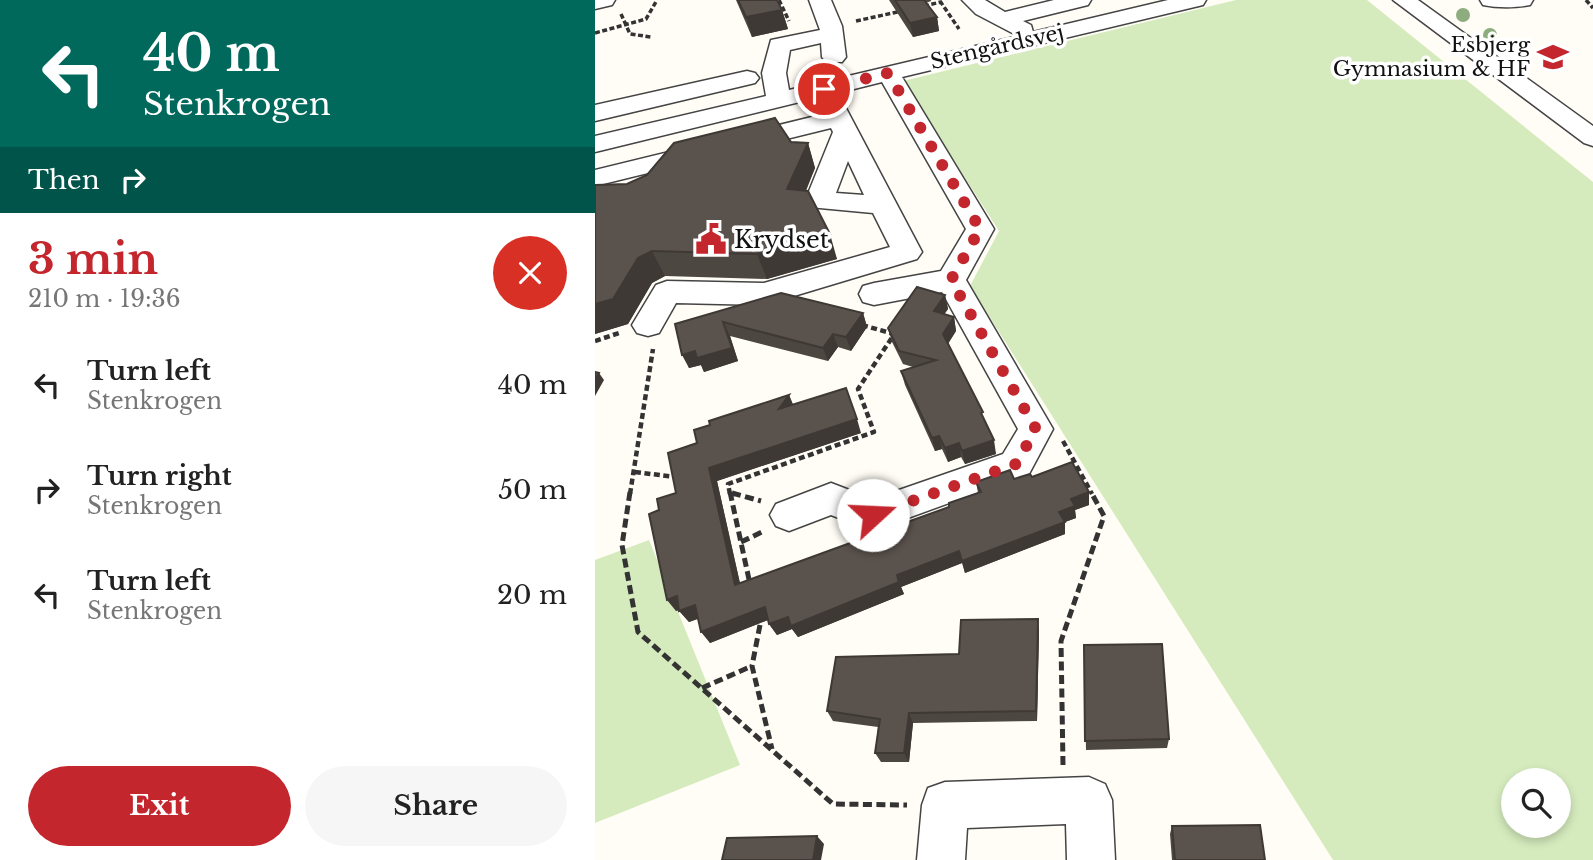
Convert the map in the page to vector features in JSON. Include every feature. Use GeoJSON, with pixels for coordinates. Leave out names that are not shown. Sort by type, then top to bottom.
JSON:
{"type":"FeatureCollection","features":[{"type":"Feature","properties":{"kind":"street"},"geometry":{"type":"LineString","coordinates":[[651,334],[667,292],[764,294],[907,253],[843,125],[834,86],[831,30],[820,0]]}},
{"type":"Feature","properties":{"kind":"street"},"geometry":{"type":"LineString","coordinates":[[973,0],[982,10],[1005,19],[1034,38]]}},
{"type":"Feature","properties":{"kind":"street"},"geometry":{"type":"LineString","coordinates":[[1005,19],[1080,0]]}},
{"type":"Feature","properties":{"kind":"street","name":"Stengårdsvej"},"geometry":{"type":"LineString","coordinates":[[595,144],[1195,0]]}},
{"type":"Feature","properties":{"kind":"street"},"geometry":{"type":"LineString","coordinates":[[1404,0],[1593,138]]}},
{"type":"Feature","properties":{"kind":"street"},"geometry":{"type":"LineString","coordinates":[[1491,0],[1522,0]]}},
{"type":"Feature","properties":{"kind":"street"},"geometry":{"type":"LineString","coordinates":[[595,3],[611,4]]}},
{"type":"Feature","properties":{"kind":"street"},"geometry":{"type":"LineString","coordinates":[[779,100],[774,73],[779,45],[831,30]]}},
{"type":"Feature","properties":{"kind":"street"},"geometry":{"type":"LineString","coordinates":[[1487,61],[1518,58]]}},
{"type":"Feature","properties":{"kind":"street"},"geometry":{"type":"LineString","coordinates":[[888,73],[980,229],[951,280]]}},
{"type":"Feature","properties":{"kind":"street"},"geometry":{"type":"LineString","coordinates":[[595,113],[747,78]]}},
{"type":"Feature","properties":{"kind":"street"},"geometry":{"type":"LineString","coordinates":[[595,199],[613,199],[623,185],[843,125]]}},
{"type":"Feature","properties":{"kind":"street"},"geometry":{"type":"LineString","coordinates":[[843,125],[819,201],[883,205]]}},
{"type":"Feature","properties":{"kind":"street"},"geometry":{"type":"LineString","coordinates":[[595,178],[663,176]]}},
{"type":"Feature","properties":{"kind":"street"},"geometry":{"type":"LineString","coordinates":[[874,294],[951,280]]}},
{"type":"Feature","properties":{"kind":"street"},"geometry":{"type":"LineString","coordinates":[[789,515],[831,499],[873,515],[1016,464],[1036,429],[951,280]]}},
{"type":"Feature","properties":{"kind":"street"},"geometry":{"type":"LineString","coordinates":[[941,860],[945,805],[1089,800],[1091,860]]}},
{"type":"Feature","properties":{"kind":"path"},"geometry":{"type":"LineString","coordinates":[[595,33],[646,19],[657,0]]}},
{"type":"Feature","properties":{"kind":"path"},"geometry":{"type":"LineString","coordinates":[[1586,0],[1593,8]]}},
{"type":"Feature","properties":{"kind":"path"},"geometry":{"type":"LineString","coordinates":[[920,7],[941,2]]}},
{"type":"Feature","properties":{"kind":"path"},"geometry":{"type":"LineString","coordinates":[[611,4],[627,24],[630,34],[651,37]]}},
{"type":"Feature","properties":{"kind":"path"},"geometry":{"type":"LineString","coordinates":[[831,30],[909,9]]}},
{"type":"Feature","properties":{"kind":"path"},"geometry":{"type":"LineString","coordinates":[[855,323],[895,334]]}},
{"type":"Feature","properties":{"kind":"path"},"geometry":{"type":"LineString","coordinates":[[651,334],[635,472],[622,545],[638,632],[833,804],[945,805]]}},
{"type":"Feature","properties":{"kind":"path"},"geometry":{"type":"LineString","coordinates":[[1036,429],[1061,437],[1104,516],[1061,640],[1064,800]]}},
{"type":"Feature","properties":{"kind":"path"},"geometry":{"type":"LineString","coordinates":[[635,472],[675,477]]}},
{"type":"Feature","properties":{"kind":"path"},"geometry":{"type":"LineString","coordinates":[[718,483],[728,484]]}},
{"type":"Feature","properties":{"kind":"path"},"geometry":{"type":"LineString","coordinates":[[760,625],[752,666],[772,750]]}},
{"type":"Feature","properties":{"kind":"path"},"geometry":{"type":"LineString","coordinates":[[702,688],[752,666]]}},
{"type":"Feature","properties":{"kind":"green space"},"geometry":{"type":"Polygon","coordinates":[[[1236,0],[1367,0],[1593,182],[1593,860],[1333,860],[970,286],[999,231],[903,81],[1236,0]]]}},
{"type":"Feature","properties":{"kind":"green space"},"geometry":{"type":"Polygon","coordinates":[[[649,540],[740,765],[595,823],[595,560],[649,540]]]}},
{"type":"Feature","properties":{"kind":"building"},"geometry":{"type":"Polygon","coordinates":[[[738,0],[777,0],[782,10],[746,17],[738,0]]]}},
{"type":"Feature","properties":{"kind":"building"},"geometry":{"type":"Polygon","coordinates":[[[895,0],[924,0],[937,17],[910,23],[895,0]]]}},
{"type":"Feature","properties":{"kind":"building","name":"Krydset"},"geometry":{"type":"Polygon","coordinates":[[[775,118],[791,142],[808,143],[787,189],[808,191],[830,234],[757,254],[652,251],[638,258],[613,299],[595,304],[595,185],[627,184],[647,175],[674,143],[775,118]]]}},
{"type":"Feature","properties":{"kind":"building"},"geometry":{"type":"Polygon","coordinates":[[[917,287],[945,295],[934,311],[954,317],[943,334],[983,412],[981,413],[994,440],[962,451],[959,443],[945,448],[939,436],[932,438],[901,371],[936,360],[899,351],[888,328],[917,287]]]}},
{"type":"Feature","properties":{"kind":"building"},"geometry":{"type":"Polygon","coordinates":[[[781,293],[863,313],[846,337],[833,334],[823,348],[723,322],[732,348],[697,358],[695,351],[682,355],[675,324],[781,293]]]}},
{"type":"Feature","properties":{"kind":"building"},"geometry":{"type":"Polygon","coordinates":[[[846,388],[857,419],[709,468],[735,585],[853,542],[853,539],[873,531],[874,534],[949,507],[949,503],[981,492],[976,482],[1010,470],[1014,479],[1030,474],[1032,477],[1072,462],[1089,492],[1071,499],[1075,506],[1059,512],[1065,522],[962,561],[959,551],[897,575],[899,582],[791,626],[788,617],[769,624],[765,607],[701,632],[695,605],[679,611],[677,596],[667,600],[649,514],[659,510],[657,499],[676,493],[668,453],[697,443],[694,430],[710,425],[709,421],[789,395],[779,409],[846,388]]]}},
{"type":"Feature","properties":{"kind":"building"},"geometry":{"type":"Polygon","coordinates":[[[1038,619],[1036,711],[909,713],[904,753],[875,753],[880,719],[827,711],[836,657],[959,654],[961,620],[1038,619]]]}},
{"type":"Feature","properties":{"kind":"building"},"geometry":{"type":"Polygon","coordinates":[[[1162,644],[1169,739],[1085,741],[1084,645],[1162,644]]]}},
{"type":"Feature","properties":{"kind":"building"},"geometry":{"type":"Polygon","coordinates":[[[1260,825],[1265,860],[1175,860],[1172,826],[1260,825]]]}},
{"type":"Feature","properties":{"kind":"building"},"geometry":{"type":"Polygon","coordinates":[[[817,836],[813,860],[722,860],[727,838],[817,836]]]}},
{"type":"Feature","properties":{"kind":"place","name":"Esbjerg Gymnasium & HF"},"geometry":{"type":"Point","coordinates":[1553,57]}},
{"type":"Feature","properties":{"kind":"place","name":"Krydset"},"geometry":{"type":"Point","coordinates":[711,239]}},
{"type":"Feature","properties":{"kind":"route"},"geometry":{"type":"LineString","coordinates":[[824,89],[888,73],[980,229],[951,280],[1036,429],[1016,464],[873,515]]}}]}
